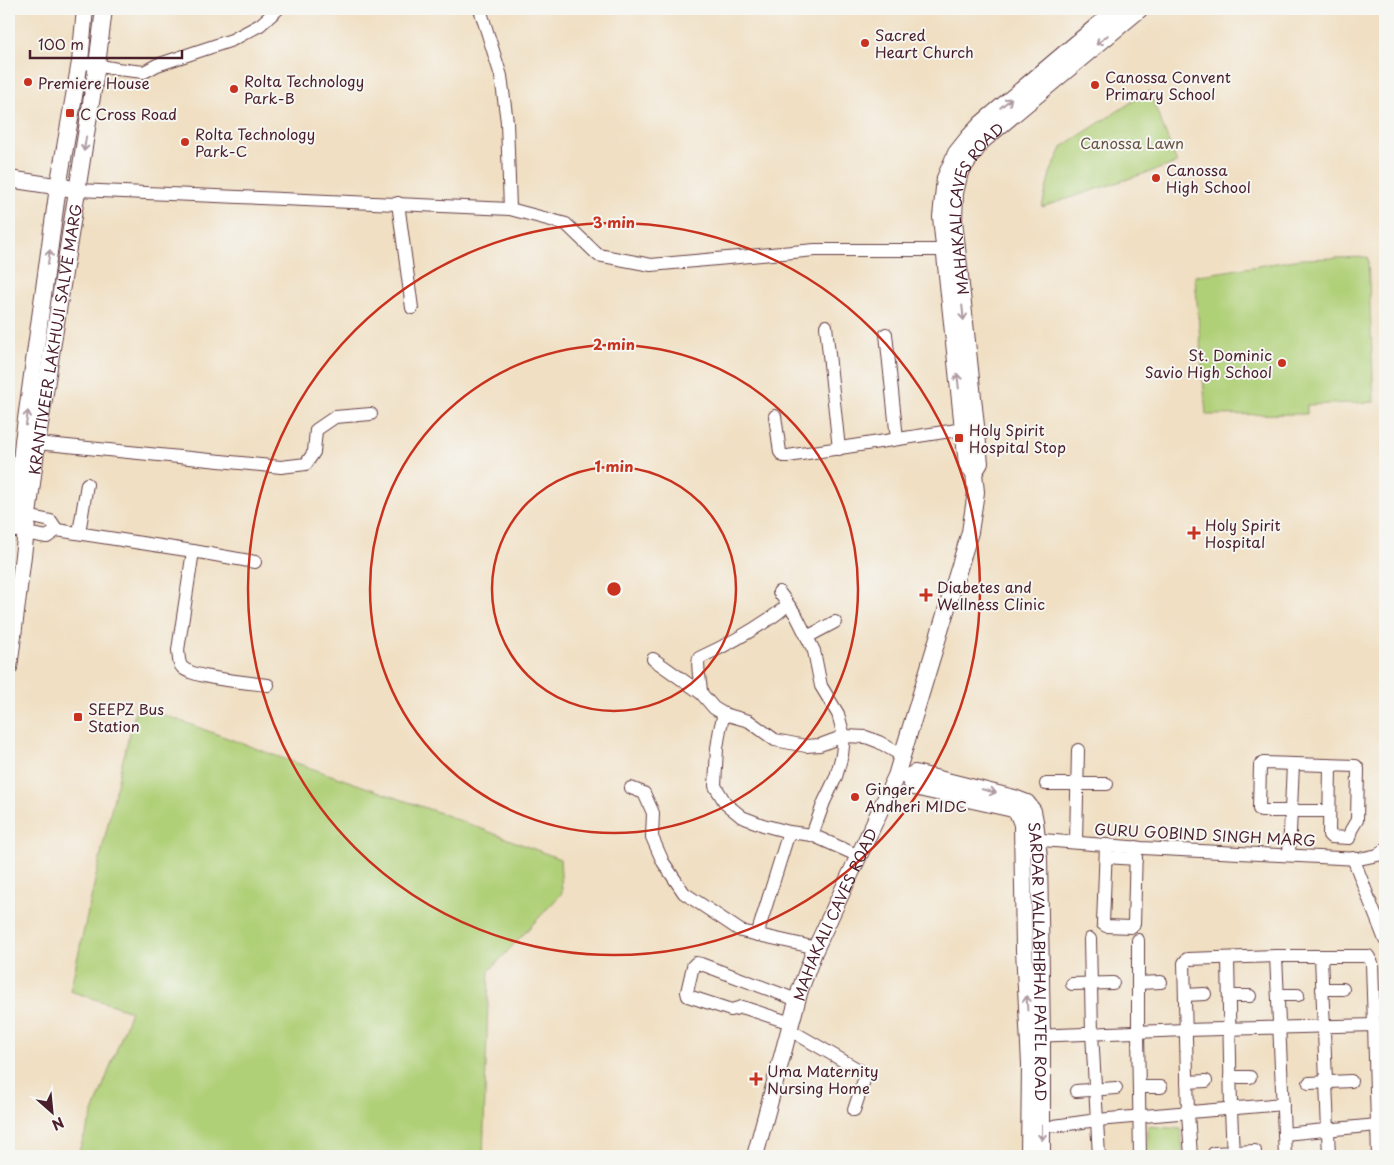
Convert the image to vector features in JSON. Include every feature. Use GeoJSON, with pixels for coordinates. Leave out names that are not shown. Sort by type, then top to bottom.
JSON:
{"type":"FeatureCollection","features":[{"type":"Feature","properties":{"kind":"main road","name":"KRANTIVEER LAKHUJI SALVE MARG"},"geometry":{"type":"LineString","coordinates":[[9,588],[23,441],[58,186],[80,62],[85,9]]}},
{"type":"Feature","properties":{"kind":"main road","name":"KRANTIVEER LAKHUJI SALVE MARG"},"geometry":{"type":"LineString","coordinates":[[9,668],[37,443],[97,65],[104,9]]}},
{"type":"Feature","properties":{"kind":"main road","name":"MAHAKALI CAVES ROAD"},"geometry":{"type":"LineString","coordinates":[[755,1156],[798,1000],[816,948],[859,856],[902,777],[901,756],[970,532],[976,492],[974,473],[980,462],[969,428],[944,250],[941,217],[945,178],[956,153],[982,123],[1117,9]]}},
{"type":"Feature","properties":{"kind":"main road","name":"MAHAKALI CAVES ROAD"},"geometry":{"type":"LineString","coordinates":[[969,428],[954,220],[955,193],[960,172],[982,141],[1140,9]]}},
{"type":"Feature","properties":{"kind":"main road"},"geometry":{"type":"LineString","coordinates":[[9,179],[77,190]]}},
{"type":"Feature","properties":{"kind":"main road","name":"SARDAR VALLABHBHAI PATEL ROAD"},"geometry":{"type":"LineString","coordinates":[[902,777],[915,773],[1014,798],[1027,803],[1032,811],[1035,821],[1030,839],[1040,879],[1035,1036],[1042,1156]]}},
{"type":"Feature","properties":{"kind":"main road","name":"SARDAR VALLABHBHAI PATEL ROAD"},"geometry":{"type":"LineString","coordinates":[[1029,1156],[1030,1064],[1035,1036]]}},
{"type":"Feature","properties":{"kind":"street"},"geometry":{"type":"LineString","coordinates":[[80,62],[144,72],[157,65],[232,40],[260,25],[278,9]]}},
{"type":"Feature","properties":{"kind":"street"},"geometry":{"type":"LineString","coordinates":[[480,9],[501,76],[507,122],[510,209]]}},
{"type":"Feature","properties":{"kind":"street"},"geometry":{"type":"LineString","coordinates":[[77,190],[510,209],[566,224],[598,256],[652,265],[815,250],[944,250]]}},
{"type":"Feature","properties":{"kind":"street"},"geometry":{"type":"LineString","coordinates":[[398,204],[412,308]]}},
{"type":"Feature","properties":{"kind":"street"},"geometry":{"type":"LineString","coordinates":[[826,326],[839,449]]}},
{"type":"Feature","properties":{"kind":"street"},"geometry":{"type":"LineString","coordinates":[[886,334],[897,440]]}},
{"type":"Feature","properties":{"kind":"street"},"geometry":{"type":"LineString","coordinates":[[37,443],[281,467],[306,464],[314,452],[316,430],[335,417],[371,414]]}},
{"type":"Feature","properties":{"kind":"street"},"geometry":{"type":"LineString","coordinates":[[776,416],[780,452],[783,456],[969,428]]}},
{"type":"Feature","properties":{"kind":"street"},"geometry":{"type":"LineString","coordinates":[[79,534],[87,484]]}},
{"type":"Feature","properties":{"kind":"street"},"geometry":{"type":"LineString","coordinates":[[27,516],[51,521],[57,530],[255,562]]}},
{"type":"Feature","properties":{"kind":"street"},"geometry":{"type":"LineString","coordinates":[[25,533],[46,538],[57,530]]}},
{"type":"Feature","properties":{"kind":"street"},"geometry":{"type":"LineString","coordinates":[[193,551],[178,650],[180,664],[183,668],[195,674],[268,685]]}},
{"type":"Feature","properties":{"kind":"street"},"geometry":{"type":"LineString","coordinates":[[779,592],[796,615],[808,637],[814,651],[821,686],[838,714],[844,736],[836,778],[824,802],[812,835]]}},
{"type":"Feature","properties":{"kind":"street"},"geometry":{"type":"LineString","coordinates":[[701,693],[700,673],[697,663],[699,658],[731,644],[772,618],[788,605]]}},
{"type":"Feature","properties":{"kind":"street"},"geometry":{"type":"LineString","coordinates":[[808,637],[835,622]]}},
{"type":"Feature","properties":{"kind":"street"},"geometry":{"type":"LineString","coordinates":[[653,660],[701,693],[714,708],[724,714],[749,721],[775,740],[806,746],[820,745],[844,736],[866,737],[879,742],[901,756]]}},
{"type":"Feature","properties":{"kind":"street"},"geometry":{"type":"LineString","coordinates":[[724,714],[717,748],[715,786],[726,804],[742,818],[789,832],[812,835],[859,856]]}},
{"type":"Feature","properties":{"kind":"street"},"geometry":{"type":"LineString","coordinates":[[1076,842],[1078,750]]}},
{"type":"Feature","properties":{"kind":"street"},"geometry":{"type":"LineString","coordinates":[[1329,811],[1259,810],[1260,766],[1262,764],[1293,764],[1330,765],[1355,766],[1357,768],[1357,820],[1350,830],[1349,838],[1329,836],[1330,765]]}},
{"type":"Feature","properties":{"kind":"street"},"geometry":{"type":"LineString","coordinates":[[1289,855],[1293,764]]}},
{"type":"Feature","properties":{"kind":"street"},"geometry":{"type":"LineString","coordinates":[[1046,784],[1108,784]]}},
{"type":"Feature","properties":{"kind":"street"},"geometry":{"type":"LineString","coordinates":[[631,788],[644,793],[653,813],[652,837],[663,862],[684,893],[741,931],[816,948]]}},
{"type":"Feature","properties":{"kind":"street"},"geometry":{"type":"LineString","coordinates":[[758,935],[789,832]]}},
{"type":"Feature","properties":{"kind":"street","name":"GURU GOBIND SINGH MARG"},"geometry":{"type":"LineString","coordinates":[[1030,839],[1076,842],[1106,851],[1136,853],[1289,855],[1359,859],[1378,855],[1385,850]]}},
{"type":"Feature","properties":{"kind":"street"},"geometry":{"type":"LineString","coordinates":[[1106,851],[1103,924],[1106,926],[1131,927],[1134,924],[1136,853]]}},
{"type":"Feature","properties":{"kind":"street"},"geometry":{"type":"LineString","coordinates":[[1353,858],[1385,940]]}},
{"type":"Feature","properties":{"kind":"street"},"geometry":{"type":"LineString","coordinates":[[1090,938],[1092,1033],[1099,1156]]}},
{"type":"Feature","properties":{"kind":"street"},"geometry":{"type":"LineString","coordinates":[[1138,940],[1140,1156]]}},
{"type":"Feature","properties":{"kind":"street"},"geometry":{"type":"LineString","coordinates":[[1191,1156],[1184,995],[1185,960],[1365,955],[1370,958],[1372,963],[1378,1156]]}},
{"type":"Feature","properties":{"kind":"street"},"geometry":{"type":"LineString","coordinates":[[1276,956],[1285,1156]]}},
{"type":"Feature","properties":{"kind":"street"},"geometry":{"type":"LineString","coordinates":[[1321,956],[1329,1156]]}},
{"type":"Feature","properties":{"kind":"street"},"geometry":{"type":"LineString","coordinates":[[1228,958],[1233,1154]]}},
{"type":"Feature","properties":{"kind":"street"},"geometry":{"type":"LineString","coordinates":[[798,1000],[696,963],[687,992],[688,996],[731,1010],[742,1007],[791,1026],[866,1074],[854,1110]]}},
{"type":"Feature","properties":{"kind":"street"},"geometry":{"type":"LineString","coordinates":[[1138,982],[1161,982]]}},
{"type":"Feature","properties":{"kind":"street"},"geometry":{"type":"LineString","coordinates":[[1072,984],[1113,983]]}},
{"type":"Feature","properties":{"kind":"street"},"geometry":{"type":"LineString","coordinates":[[1322,989],[1343,989]]}},
{"type":"Feature","properties":{"kind":"street"},"geometry":{"type":"LineString","coordinates":[[1184,995],[1205,994]]}},
{"type":"Feature","properties":{"kind":"street"},"geometry":{"type":"LineString","coordinates":[[1278,995],[1298,995]]}},
{"type":"Feature","properties":{"kind":"street"},"geometry":{"type":"LineString","coordinates":[[1229,996],[1250,996]]}},
{"type":"Feature","properties":{"kind":"street"},"geometry":{"type":"LineString","coordinates":[[1035,1036],[1229,1028],[1374,1025]]}},
{"type":"Feature","properties":{"kind":"street"},"geometry":{"type":"LineString","coordinates":[[1230,1077],[1250,1077]]}},
{"type":"Feature","properties":{"kind":"street"},"geometry":{"type":"LineString","coordinates":[[1187,1082],[1206,1081]]}},
{"type":"Feature","properties":{"kind":"street"},"geometry":{"type":"LineString","coordinates":[[1309,1083],[1351,1081]]}},
{"type":"Feature","properties":{"kind":"street"},"geometry":{"type":"LineString","coordinates":[[1139,1087],[1161,1087]]}},
{"type":"Feature","properties":{"kind":"street"},"geometry":{"type":"LineString","coordinates":[[1076,1091],[1116,1088]]}},
{"type":"Feature","properties":{"kind":"street"},"geometry":{"type":"LineString","coordinates":[[1054,1126],[1097,1120],[1283,1104]]}},
{"type":"Feature","properties":{"kind":"street"},"geometry":{"type":"LineString","coordinates":[[1284,1134],[1377,1125]]}},
{"type":"Feature","properties":{"kind":"street"},"geometry":{"type":"LineString","coordinates":[[1214,1153],[1233,1154],[1254,1151]]}},
{"type":"Feature","properties":{"kind":"green space","name":"Canossa Lawn"},"geometry":{"type":"Polygon","coordinates":[[[1149,91],[1177,163],[1042,207],[1050,173],[1063,146],[1149,91]]]}},
{"type":"Feature","properties":{"kind":"green space"},"geometry":{"type":"Polygon","coordinates":[[[1368,257],[1374,402],[1307,405],[1307,414],[1206,415],[1195,276],[1301,259],[1368,257]]]}},
{"type":"Feature","properties":{"kind":"green space"},"geometry":{"type":"Polygon","coordinates":[[[137,705],[443,814],[560,859],[562,893],[489,971],[483,1156],[77,1156],[131,1011],[70,991],[119,775],[137,705]]]}},
{"type":"Feature","properties":{"kind":"green space"},"geometry":{"type":"Polygon","coordinates":[[[1148,1126],[1181,1129],[1183,1156],[1148,1156],[1148,1126]]]}},
{"type":"Feature","properties":{"kind":"place","name":"Sacred Heart Church"},"geometry":{"type":"Point","coordinates":[865,43]}},
{"type":"Feature","properties":{"kind":"place","name":"Premiere House"},"geometry":{"type":"Point","coordinates":[28,82]}},
{"type":"Feature","properties":{"kind":"place","name":"Canossa Convent Primary School"},"geometry":{"type":"Point","coordinates":[1095,85]}},
{"type":"Feature","properties":{"kind":"place","name":"Rolta Technology Park-B"},"geometry":{"type":"Point","coordinates":[234,89]}},
{"type":"Feature","properties":{"kind":"place","name":"C Cross Road"},"geometry":{"type":"Point","coordinates":[70,113]}},
{"type":"Feature","properties":{"kind":"place","name":"Rolta Technology Park-C"},"geometry":{"type":"Point","coordinates":[185,142]}},
{"type":"Feature","properties":{"kind":"place","name":"Canossa High School"},"geometry":{"type":"Point","coordinates":[1156,178]}},
{"type":"Feature","properties":{"kind":"place","name":"St. Dominic Savio High School"},"geometry":{"type":"Point","coordinates":[1282,363]}},
{"type":"Feature","properties":{"kind":"place","name":"Holy Spirit Hospital Stop"},"geometry":{"type":"Point","coordinates":[959,438]}},
{"type":"Feature","properties":{"kind":"place","name":"Holy Spirit Hospital"},"geometry":{"type":"Point","coordinates":[1194,533]}},
{"type":"Feature","properties":{"kind":"place","name":"Diabetes and Wellness Clinic"},"geometry":{"type":"Point","coordinates":[926,595]}},
{"type":"Feature","properties":{"kind":"place","name":"SEEPZ Bus Station"},"geometry":{"type":"Point","coordinates":[78,717]}},
{"type":"Feature","properties":{"kind":"place","name":"Ginger Andheri MIDC"},"geometry":{"type":"Point","coordinates":[855,797]}},
{"type":"Feature","properties":{"kind":"place","name":"Uma Maternity Nursing Home"},"geometry":{"type":"Point","coordinates":[756,1079]}}]}
